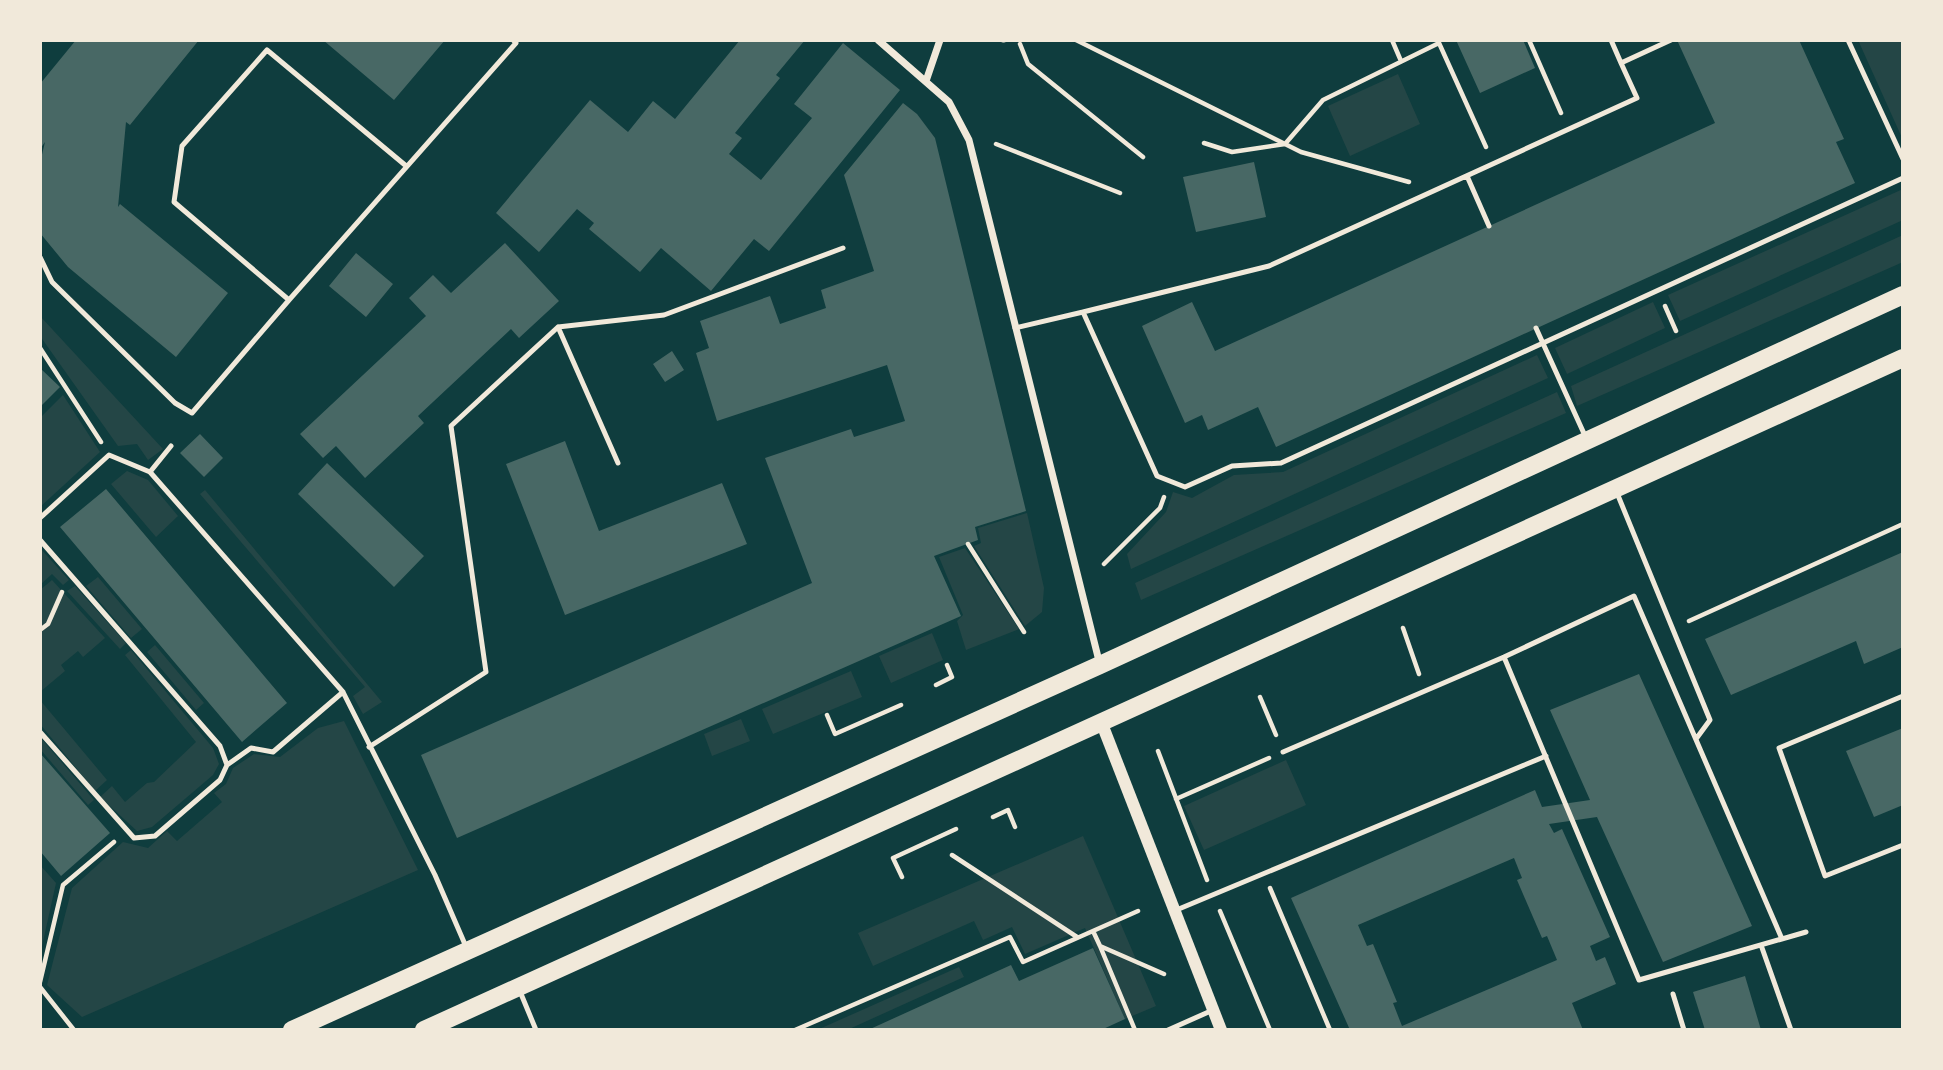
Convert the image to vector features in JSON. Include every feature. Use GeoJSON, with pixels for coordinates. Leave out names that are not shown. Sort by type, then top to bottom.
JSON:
{"type":"FeatureCollection","features":[{"type":"Feature","properties":{"kind":"main road"},"geometry":{"type":"LineString","coordinates":[[292,1030],[1100,665],[1903,295]]}},
{"type":"Feature","properties":{"kind":"main road"},"geometry":{"type":"LineString","coordinates":[[424,1030],[1903,358]]}},
{"type":"Feature","properties":{"kind":"street"},"geometry":{"type":"LineString","coordinates":[[878,40],[949,102],[969,141],[1100,665]]}},
{"type":"Feature","properties":{"kind":"street"},"geometry":{"type":"LineString","coordinates":[[926,81],[940,40]]}},
{"type":"Feature","properties":{"kind":"street"},"geometry":{"type":"LineString","coordinates":[[1102,724],[1221,1030]]}},
{"type":"Feature","properties":{"kind":"lane"},"geometry":{"type":"LineString","coordinates":[[40,257],[52,282],[175,403],[192,413],[405,165],[516,43],[513,40]]}},
{"type":"Feature","properties":{"kind":"lane"},"geometry":{"type":"LineString","coordinates":[[1015,328],[1269,266],[1637,98],[1611,40]]}},
{"type":"Feature","properties":{"kind":"lane"},"geometry":{"type":"LineString","coordinates":[[1621,63],[1671,40]]}},
{"type":"Feature","properties":{"kind":"lane"},"geometry":{"type":"LineString","coordinates":[[1848,40],[1903,159]]}},
{"type":"Feature","properties":{"kind":"lane"},"geometry":{"type":"LineString","coordinates":[[289,300],[174,202],[182,146],[267,50],[405,165]]}},
{"type":"Feature","properties":{"kind":"lane"},"geometry":{"type":"LineString","coordinates":[[1467,176],[1489,226]]}},
{"type":"Feature","properties":{"kind":"lane"},"geometry":{"type":"LineString","coordinates":[[1083,312],[1157,476],[1185,487],[1232,466],[1280,463],[1903,178]]}},
{"type":"Feature","properties":{"kind":"lane"},"geometry":{"type":"LineString","coordinates":[[369,747],[486,672],[451,426],[558,327],[664,316],[843,248]]}},
{"type":"Feature","properties":{"kind":"lane"},"geometry":{"type":"LineString","coordinates":[[558,327],[618,463]]}},
{"type":"Feature","properties":{"kind":"lane"},"geometry":{"type":"LineString","coordinates":[[1536,328],[1587,441]]}},
{"type":"Feature","properties":{"kind":"lane"},"geometry":{"type":"LineString","coordinates":[[150,472],[171,446]]}},
{"type":"Feature","properties":{"kind":"lane"},"geometry":{"type":"LineString","coordinates":[[40,518],[109,454],[150,472],[343,692],[435,875],[467,949]]}},
{"type":"Feature","properties":{"kind":"lane"},"geometry":{"type":"LineString","coordinates":[[1615,489],[1710,720],[1696,739]]}},
{"type":"Feature","properties":{"kind":"lane"},"geometry":{"type":"LineString","coordinates":[[40,540],[220,746],[227,765]]}},
{"type":"Feature","properties":{"kind":"lane"},"geometry":{"type":"LineString","coordinates":[[1283,752],[1504,657],[1634,596],[1782,939]]}},
{"type":"Feature","properties":{"kind":"lane"},"geometry":{"type":"LineString","coordinates":[[1504,657],[1639,980],[1806,932]]}},
{"type":"Feature","properties":{"kind":"lane"},"geometry":{"type":"LineString","coordinates":[[40,732],[134,838],[155,836],[220,780],[227,765],[251,748],[274,752],[343,692]]}},
{"type":"Feature","properties":{"kind":"lane"},"geometry":{"type":"LineString","coordinates":[[1903,696],[1779,748],[1825,876],[1903,845]]}},
{"type":"Feature","properties":{"kind":"lane"},"geometry":{"type":"LineString","coordinates":[[1174,911],[1546,756]]}},
{"type":"Feature","properties":{"kind":"lane"},"geometry":{"type":"LineString","coordinates":[[1761,945],[1791,1030]]}},
{"type":"Feature","properties":{"kind":"lane"},"geometry":{"type":"LineString","coordinates":[[517,986],[536,1030]]}},
{"type":"Feature","properties":{"kind":"lane"},"geometry":{"type":"LineString","coordinates":[[1673,994],[1684,1030]]}},
{"type":"Feature","properties":{"kind":"lane"},"geometry":{"type":"LineString","coordinates":[[1168,1030],[1213,1010]]}},
{"type":"Feature","properties":{"kind":"path"},"geometry":{"type":"LineString","coordinates":[[1018,40],[1028,64],[1143,157]]}},
{"type":"Feature","properties":{"kind":"path"},"geometry":{"type":"LineString","coordinates":[[1076,40],[1301,152],[1437,189]]}},
{"type":"Feature","properties":{"kind":"path"},"geometry":{"type":"LineString","coordinates":[[1392,40],[1402,61]]}},
{"type":"Feature","properties":{"kind":"path"},"geometry":{"type":"LineString","coordinates":[[1529,40],[1568,130]]}},
{"type":"Feature","properties":{"kind":"path"},"geometry":{"type":"LineString","coordinates":[[1204,143],[1232,152],[1285,144],[1323,100],[1441,42],[1494,163]]}},
{"type":"Feature","properties":{"kind":"path"},"geometry":{"type":"LineString","coordinates":[[996,144],[1120,193]]}},
{"type":"Feature","properties":{"kind":"path"},"geometry":{"type":"LineString","coordinates":[[1657,291],[1676,331]]}},
{"type":"Feature","properties":{"kind":"path"},"geometry":{"type":"LineString","coordinates":[[40,348],[109,454]]}},
{"type":"Feature","properties":{"kind":"path"},"geometry":{"type":"LineString","coordinates":[[1104,564],[1160,509],[1170,481]]}},
{"type":"Feature","properties":{"kind":"path"},"geometry":{"type":"LineString","coordinates":[[1673,628],[1903,524]]}},
{"type":"Feature","properties":{"kind":"path"},"geometry":{"type":"LineString","coordinates":[[968,544],[1024,632]]}},
{"type":"Feature","properties":{"kind":"path"},"geometry":{"type":"LineString","coordinates":[[40,630],[48,624],[63,591],[76,581]]}},
{"type":"Feature","properties":{"kind":"path"},"geometry":{"type":"LineString","coordinates":[[1403,628],[1425,692]]}},
{"type":"Feature","properties":{"kind":"path"},"geometry":{"type":"LineString","coordinates":[[936,685],[952,677],[947,664]]}},
{"type":"Feature","properties":{"kind":"path"},"geometry":{"type":"LineString","coordinates":[[1176,799],[1283,752],[1260,697]]}},
{"type":"Feature","properties":{"kind":"path"},"geometry":{"type":"LineString","coordinates":[[827,715],[835,734],[901,705]]}},
{"type":"Feature","properties":{"kind":"path"},"geometry":{"type":"LineString","coordinates":[[993,817],[1007,810],[1015,827]]}},
{"type":"Feature","properties":{"kind":"path"},"geometry":{"type":"LineString","coordinates":[[902,877],[893,858],[956,829]]}},
{"type":"Feature","properties":{"kind":"path"},"geometry":{"type":"LineString","coordinates":[[74,1030],[40,985],[63,886],[116,841]]}},
{"type":"Feature","properties":{"kind":"path"},"geometry":{"type":"LineString","coordinates":[[952,855],[1078,937]]}},
{"type":"Feature","properties":{"kind":"path"},"geometry":{"type":"LineString","coordinates":[[1264,875],[1330,1030]]}},
{"type":"Feature","properties":{"kind":"path"},"geometry":{"type":"LineString","coordinates":[[795,1030],[1010,937],[1023,962],[1139,911]]}},
{"type":"Feature","properties":{"kind":"path"},"geometry":{"type":"LineString","coordinates":[[1093,931],[1135,1030]]}},
{"type":"Feature","properties":{"kind":"path"},"geometry":{"type":"LineString","coordinates":[[1100,946],[1164,975]]}},
{"type":"Feature","properties":{"kind":"shaded area"},"geometry":{"type":"Polygon","coordinates":[[[1858,40],[1903,40],[1903,140],[1858,40]]]}},
{"type":"Feature","properties":{"kind":"shaded area"},"geometry":{"type":"Polygon","coordinates":[[[1398,74],[1420,124],[1350,156],[1328,106],[1398,74]]]}},
{"type":"Feature","properties":{"kind":"shaded area"},"geometry":{"type":"Polygon","coordinates":[[[1903,189],[1903,220],[1680,321],[1668,295],[1903,189]]]}},
{"type":"Feature","properties":{"kind":"shaded area"},"geometry":{"type":"Polygon","coordinates":[[[1903,235],[1903,262],[1577,406],[1571,386],[1903,235]]]}},
{"type":"Feature","properties":{"kind":"shaded area"},"geometry":{"type":"Polygon","coordinates":[[[1653,302],[1665,328],[1567,374],[1555,348],[1653,302]]]}},
{"type":"Feature","properties":{"kind":"shaded area"},"geometry":{"type":"Polygon","coordinates":[[[40,316],[163,449],[148,460],[137,444],[118,446],[40,336],[40,316]]]}},
{"type":"Feature","properties":{"kind":"shaded area"},"geometry":{"type":"Polygon","coordinates":[[[1537,355],[1548,378],[1131,569],[1127,554],[1166,512],[1173,492],[1192,498],[1234,475],[1283,472],[1537,355]]]}},
{"type":"Feature","properties":{"kind":"shaded area"},"geometry":{"type":"Polygon","coordinates":[[[1557,392],[1566,413],[1141,600],[1135,583],[1557,392]]]}},
{"type":"Feature","properties":{"kind":"shaded area"},"geometry":{"type":"Polygon","coordinates":[[[63,395],[100,452],[40,507],[40,418],[63,395]]]}},
{"type":"Feature","properties":{"kind":"shaded area"},"geometry":{"type":"Polygon","coordinates":[[[127,471],[148,480],[178,516],[156,537],[111,484],[127,471]]]}},
{"type":"Feature","properties":{"kind":"shaded area"},"geometry":{"type":"Polygon","coordinates":[[[205,490],[382,702],[363,714],[353,696],[365,687],[200,494],[205,490]]]}},
{"type":"Feature","properties":{"kind":"shaded area"},"geometry":{"type":"Polygon","coordinates":[[[1027,513],[1044,588],[1042,612],[1025,626],[974,546],[981,543],[978,528],[1027,513]]]}},
{"type":"Feature","properties":{"kind":"shaded area"},"geometry":{"type":"Polygon","coordinates":[[[40,548],[69,580],[63,585],[52,574],[40,585],[40,548]]]}},
{"type":"Feature","properties":{"kind":"shaded area"},"geometry":{"type":"Polygon","coordinates":[[[965,548],[1019,629],[966,650],[957,621],[963,615],[939,557],[965,548]]]}},
{"type":"Feature","properties":{"kind":"shaded area"},"geometry":{"type":"Polygon","coordinates":[[[98,577],[142,629],[131,638],[86,586],[98,577]]]}},
{"type":"Feature","properties":{"kind":"shaded area"},"geometry":{"type":"Polygon","coordinates":[[[52,580],[105,638],[83,657],[78,651],[61,665],[65,671],[40,692],[40,590],[52,580]]]}},
{"type":"Feature","properties":{"kind":"shaded area"},"geometry":{"type":"Polygon","coordinates":[[[75,586],[126,643],[120,649],[67,591],[75,586]]]}},
{"type":"Feature","properties":{"kind":"shaded area"},"geometry":{"type":"Polygon","coordinates":[[[932,633],[943,660],[891,683],[879,656],[932,633]]]}},
{"type":"Feature","properties":{"kind":"shaded area"},"geometry":{"type":"Polygon","coordinates":[[[155,645],[204,703],[196,710],[147,652],[155,645]]]}},
{"type":"Feature","properties":{"kind":"shaded area"},"geometry":{"type":"Polygon","coordinates":[[[131,650],[213,748],[219,764],[213,775],[152,827],[137,831],[100,797],[112,786],[125,802],[147,783],[154,782],[196,742],[125,655],[131,650]]]}},
{"type":"Feature","properties":{"kind":"shaded area"},"geometry":{"type":"Polygon","coordinates":[[[851,671],[862,697],[773,734],[762,709],[851,671]]]}},
{"type":"Feature","properties":{"kind":"shaded area"},"geometry":{"type":"Polygon","coordinates":[[[40,700],[107,780],[95,791],[40,724],[40,700]]]}},
{"type":"Feature","properties":{"kind":"shaded area"},"geometry":{"type":"Polygon","coordinates":[[[741,719],[750,741],[712,756],[704,734],[741,719]]]}},
{"type":"Feature","properties":{"kind":"shaded area"},"geometry":{"type":"Polygon","coordinates":[[[344,721],[418,870],[82,1017],[47,985],[72,888],[123,842],[148,848],[167,831],[177,841],[222,802],[214,793],[226,784],[233,768],[254,754],[280,757],[318,728],[344,721]]]}},
{"type":"Feature","properties":{"kind":"shaded area"},"geometry":{"type":"Polygon","coordinates":[[[40,737],[94,800],[88,805],[40,749],[40,737]]]}},
{"type":"Feature","properties":{"kind":"shaded area"},"geometry":{"type":"Polygon","coordinates":[[[1286,760],[1306,805],[1204,850],[1184,806],[1286,760]]]}},
{"type":"Feature","properties":{"kind":"shaded area"},"geometry":{"type":"Polygon","coordinates":[[[1083,836],[1156,1006],[1125,1019],[1085,928],[1025,954],[1012,927],[983,940],[974,921],[873,966],[858,933],[1083,836]]]}},
{"type":"Feature","properties":{"kind":"shaded area"},"geometry":{"type":"Polygon","coordinates":[[[40,865],[56,883],[40,955],[40,865]]]}},
{"type":"Feature","properties":{"kind":"shaded area"},"geometry":{"type":"Polygon","coordinates":[[[959,967],[964,977],[847,1030],[817,1030],[959,967]]]}},
{"type":"Feature","properties":{"kind":"building"},"geometry":{"type":"Polygon","coordinates":[[[76,40],[199,40],[130,125],[126,122],[118,207],[120,204],[228,293],[176,357],[68,267],[40,233],[40,163],[45,142],[40,149],[40,84],[76,40]]]}},
{"type":"Feature","properties":{"kind":"building"},"geometry":{"type":"Polygon","coordinates":[[[323,40],[445,40],[394,100],[323,40]]]}},
{"type":"Feature","properties":{"kind":"building"},"geometry":{"type":"Polygon","coordinates":[[[740,40],[805,40],[776,75],[780,78],[735,133],[742,138],[729,154],[761,180],[812,118],[794,104],[843,43],[900,90],[769,251],[754,239],[711,291],[661,248],[640,272],[589,229],[594,223],[577,209],[539,252],[496,213],[590,100],[628,132],[653,101],[675,119],[740,40]]]}},
{"type":"Feature","properties":{"kind":"building"},"geometry":{"type":"Polygon","coordinates":[[[1456,40],[1523,40],[1535,68],[1480,93],[1456,40]]]}},
{"type":"Feature","properties":{"kind":"building"},"geometry":{"type":"Polygon","coordinates":[[[1677,40],[1799,40],[1844,139],[1836,142],[1855,183],[1276,447],[1258,407],[1208,430],[1202,415],[1185,423],[1142,326],[1192,302],[1215,351],[1715,123],[1677,40]]]}},
{"type":"Feature","properties":{"kind":"building"},"geometry":{"type":"Polygon","coordinates":[[[903,103],[917,114],[935,138],[1026,511],[975,527],[978,540],[934,556],[961,616],[457,838],[421,755],[812,583],[765,458],[851,429],[854,437],[905,421],[887,365],[717,421],[696,353],[709,348],[700,321],[770,296],[780,324],[826,308],[821,290],[874,271],[844,175],[903,103]]]}},
{"type":"Feature","properties":{"kind":"building"},"geometry":{"type":"Polygon","coordinates":[[[1254,162],[1266,217],[1196,232],[1183,177],[1254,162]]]}},
{"type":"Feature","properties":{"kind":"building"},"geometry":{"type":"Polygon","coordinates":[[[505,243],[559,301],[519,338],[511,329],[418,416],[424,423],[365,478],[336,446],[323,458],[300,434],[426,316],[409,298],[433,275],[451,293],[505,243]]]}},
{"type":"Feature","properties":{"kind":"building"},"geometry":{"type":"Polygon","coordinates":[[[356,253],[393,284],[366,317],[329,286],[356,253]]]}},
{"type":"Feature","properties":{"kind":"building"},"geometry":{"type":"Polygon","coordinates":[[[672,351],[684,370],[665,382],[653,364],[672,351]]]}},
{"type":"Feature","properties":{"kind":"building"},"geometry":{"type":"Polygon","coordinates":[[[40,368],[60,387],[40,407],[40,368]]]}},
{"type":"Feature","properties":{"kind":"building"},"geometry":{"type":"Polygon","coordinates":[[[200,434],[223,458],[204,477],[180,453],[200,434]]]}},
{"type":"Feature","properties":{"kind":"building"},"geometry":{"type":"Polygon","coordinates":[[[565,441],[599,531],[722,483],[747,544],[565,615],[506,464],[565,441]]]}},
{"type":"Feature","properties":{"kind":"building"},"geometry":{"type":"Polygon","coordinates":[[[327,463],[424,556],[394,587],[298,494],[327,463]]]}},
{"type":"Feature","properties":{"kind":"building"},"geometry":{"type":"Polygon","coordinates":[[[106,489],[287,703],[242,742],[60,527],[106,489]]]}},
{"type":"Feature","properties":{"kind":"building"},"geometry":{"type":"Polygon","coordinates":[[[1903,552],[1903,647],[1864,664],[1856,641],[1731,695],[1705,639],[1903,552]]]}},
{"type":"Feature","properties":{"kind":"building"},"geometry":{"type":"Polygon","coordinates":[[[1639,674],[1752,926],[1663,962],[1597,817],[1549,824],[1554,833],[1562,829],[1610,937],[1590,946],[1596,961],[1605,957],[1616,984],[1572,1003],[1583,1030],[1350,1030],[1291,898],[1535,790],[1542,807],[1590,800],[1550,710],[1639,674]],[[1514,858],[1358,925],[1367,946],[1373,944],[1397,1002],[1393,1003],[1402,1026],[1557,960],[1547,936],[1542,938],[1517,880],[1522,878],[1514,858]]]}},
{"type":"Feature","properties":{"kind":"building"},"geometry":{"type":"Polygon","coordinates":[[[1903,728],[1903,805],[1874,817],[1846,751],[1903,728]]]}},
{"type":"Feature","properties":{"kind":"building"},"geometry":{"type":"Polygon","coordinates":[[[40,753],[110,833],[61,876],[40,851],[40,753]]]}},
{"type":"Feature","properties":{"kind":"building"},"geometry":{"type":"Polygon","coordinates":[[[1093,948],[1125,1019],[1101,1030],[868,1030],[1011,965],[1019,981],[1093,948]]]}},
{"type":"Feature","properties":{"kind":"building"},"geometry":{"type":"Polygon","coordinates":[[[1745,976],[1761,1030],[1705,1030],[1693,992],[1745,976]]]}}]}
